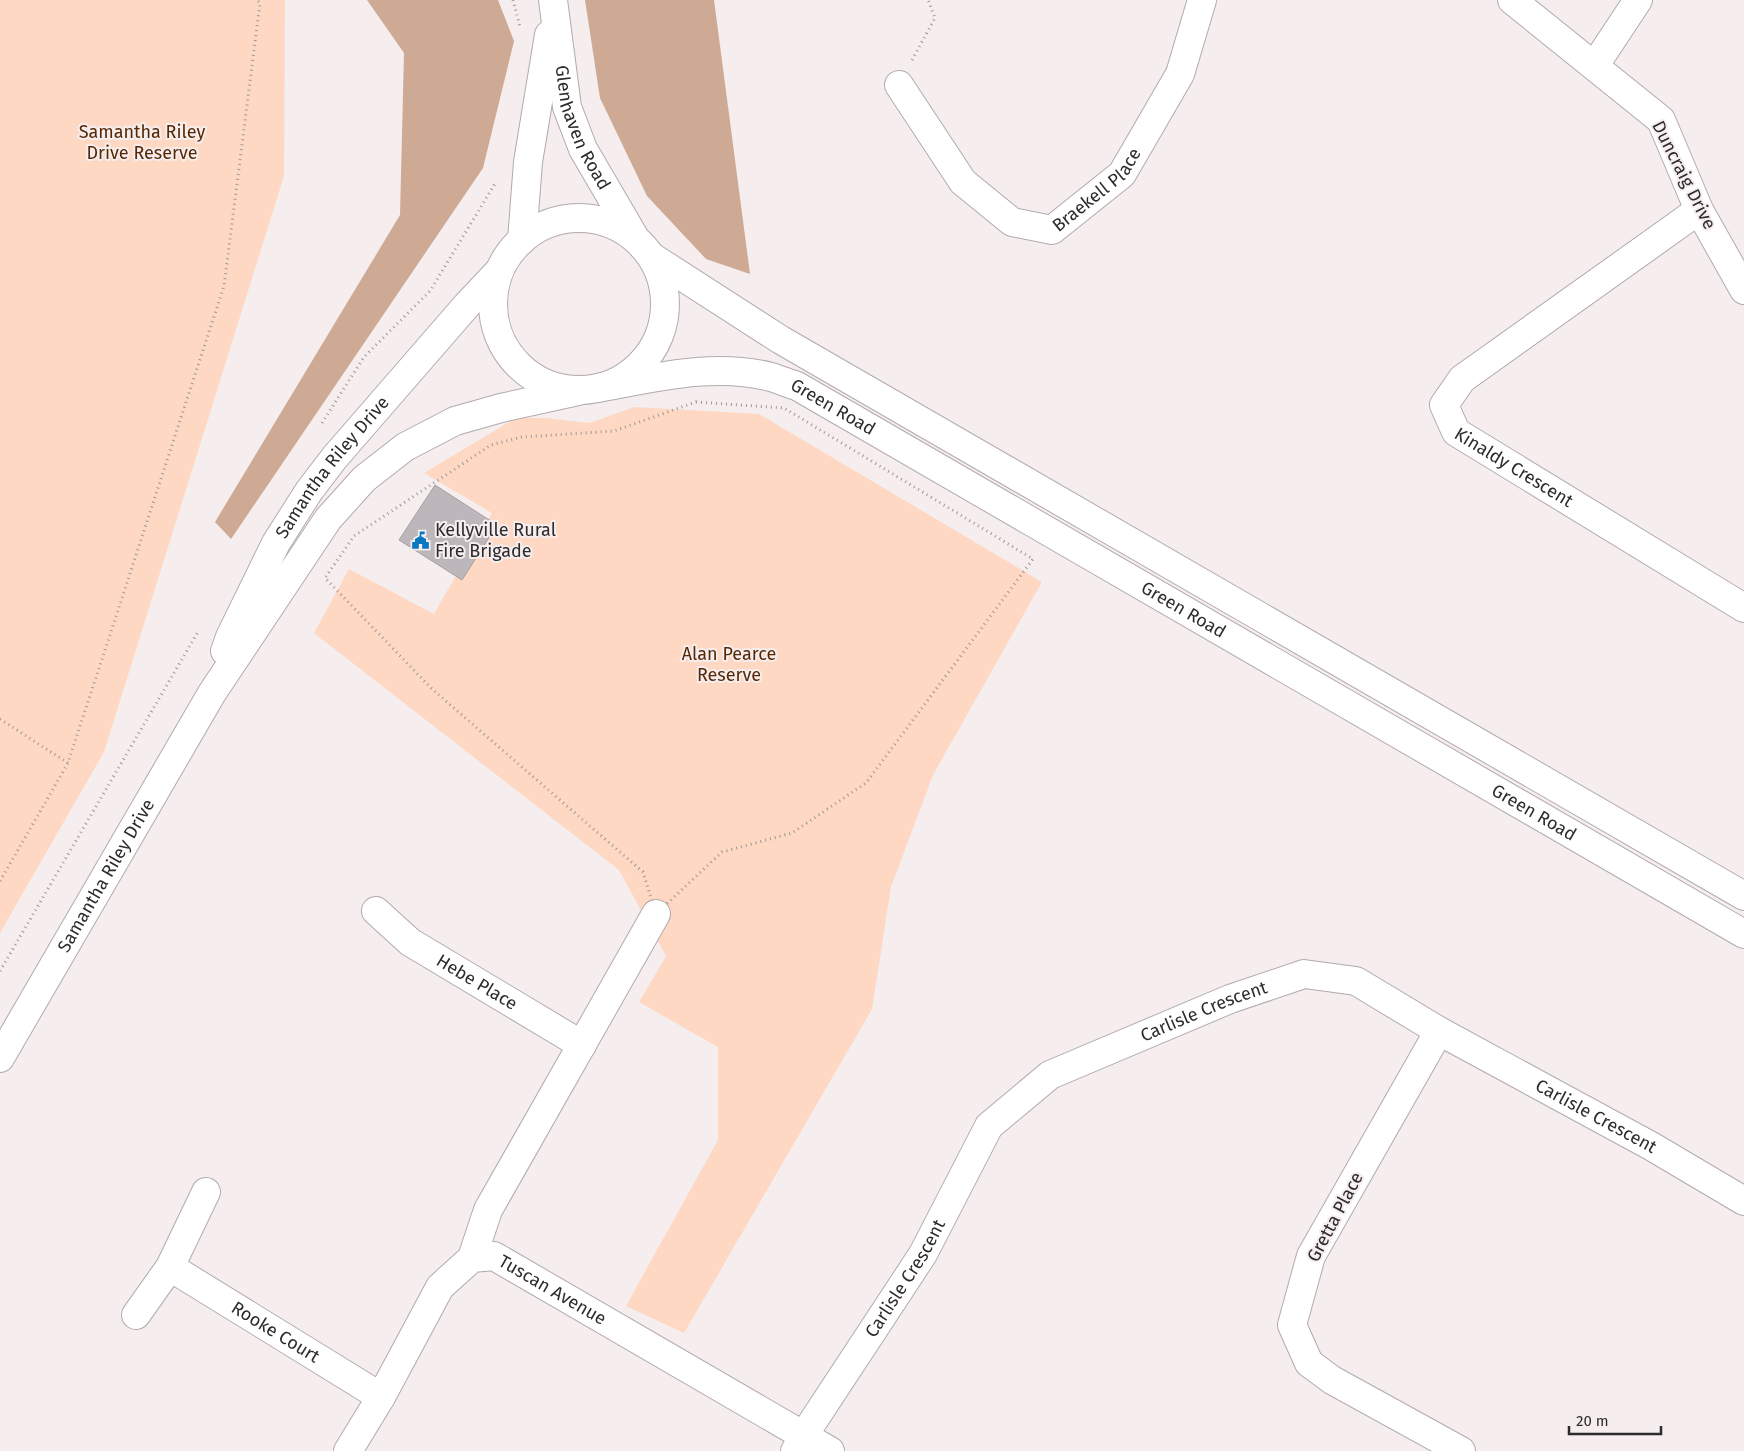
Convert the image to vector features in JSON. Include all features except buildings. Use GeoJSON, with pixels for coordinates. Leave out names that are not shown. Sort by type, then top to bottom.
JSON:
{"type":"FeatureCollection","features":[{"type":"Feature","properties":{"kind":"street","name":"Braekell Place"},"geometry":{"type":"LineString","coordinates":[[899,85],[963,182],[1012,222],[1052,230],[1122,174],[1180,74],[1202,0]]}},
{"type":"Feature","properties":{"kind":"street","name":"Duncraig Drive"},"geometry":{"type":"LineString","coordinates":[[1512,0],[1661,120],[1699,210],[1744,290]]}},
{"type":"Feature","properties":{"kind":"street"},"geometry":{"type":"LineString","coordinates":[[1595,65],[1638,0]]}},
{"type":"Feature","properties":{"kind":"street","name":"Glenhaven Road"},"geometry":{"type":"LineString","coordinates":[[522,240],[528,162],[553,3]]}},
{"type":"Feature","properties":{"kind":"street","name":"Glenhaven Road"},"geometry":{"type":"LineString","coordinates":[[553,3],[567,107],[583,149],[644,249]]}},
{"type":"Feature","properties":{"kind":"street","name":"Kinaldy Crescent"},"geometry":{"type":"LineString","coordinates":[[1699,210],[1462,379],[1444,405],[1456,432],[1744,608]]}},
{"type":"Feature","properties":{"kind":"street"},"geometry":{"type":"LineString","coordinates":[[580,218],[611,224],[629,234],[644,249],[663,284],[665,314],[658,339],[643,362],[623,379],[588,390],[553,387],[531,376],[521,368],[505,349],[496,327],[494,290],[500,271],[509,254],[522,240],[549,224],[580,218]]}},
{"type":"Feature","properties":{"kind":"street","name":"Green Road"},"geometry":{"type":"LineString","coordinates":[[644,249],[781,340],[1744,896]]}},
{"type":"Feature","properties":{"kind":"street","name":"Samantha Riley Drive"},"geometry":{"type":"LineString","coordinates":[[212,693],[230,637],[253,587],[276,543],[309,491],[335,456],[500,271]]}},
{"type":"Feature","properties":{"kind":"street","name":"Green Road"},"geometry":{"type":"LineString","coordinates":[[588,390],[678,374],[715,371],[770,377],[797,386],[1744,934]]}},
{"type":"Feature","properties":{"kind":"street","name":"Samantha Riley Drive"},"geometry":{"type":"LineString","coordinates":[[0,1058],[212,693],[328,519],[364,479],[405,446],[455,421],[501,408],[588,390]]}},
{"type":"Feature","properties":{"kind":"street","name":"Hebe Place"},"geometry":{"type":"LineString","coordinates":[[376,911],[410,942],[582,1045]]}},
{"type":"Feature","properties":{"kind":"street"},"geometry":{"type":"LineString","coordinates":[[472,1258],[488,1210],[656,914]]}},
{"type":"Feature","properties":{"kind":"street","name":"Carlisle Crescent"},"geometry":{"type":"LineString","coordinates":[[800,1443],[923,1254],[989,1126],[1050,1075],[1230,999],[1304,974],[1356,981],[1439,1031],[1651,1146],[1744,1201]]}},
{"type":"Feature","properties":{"kind":"street","name":"Gretta Place"},"geometry":{"type":"LineString","coordinates":[[1439,1031],[1311,1256],[1292,1325],[1309,1363],[1332,1380],[1461,1451]]}},
{"type":"Feature","properties":{"kind":"street"},"geometry":{"type":"LineString","coordinates":[[136,1315],[170,1267],[206,1192]]}},
{"type":"Feature","properties":{"kind":"street","name":"Tuscan Avenue"},"geometry":{"type":"LineString","coordinates":[[348,1451],[381,1397],[440,1287],[472,1258],[494,1256],[800,1443],[830,1451]]}},
{"type":"Feature","properties":{"kind":"street","name":"Rooke Court"},"geometry":{"type":"LineString","coordinates":[[170,1267],[381,1397]]}},
{"type":"Feature","properties":{"kind":"path"},"geometry":{"type":"LineString","coordinates":[[0,881],[68,763],[224,286],[260,3],[257,0]]}},
{"type":"Feature","properties":{"kind":"path"},"geometry":{"type":"LineString","coordinates":[[899,85],[935,18],[928,0]]}},
{"type":"Feature","properties":{"kind":"path"},"geometry":{"type":"LineString","coordinates":[[696,402],[784,408],[1033,559],[866,783],[792,833],[722,852],[656,914],[643,872],[432,689],[325,578],[354,536],[491,445],[522,437],[614,431],[696,402]]}},
{"type":"Feature","properties":{"kind":"path"},"geometry":{"type":"LineString","coordinates":[[0,719],[68,763]]}},
{"type":"Feature","properties":{"kind":"green space","name":"Samantha Riley Drive Reserve"},"geometry":{"type":"Polygon","coordinates":[[[0,0],[285,0],[284,176],[104,752],[0,933],[0,0]]]}},
{"type":"Feature","properties":{"kind":"green space","name":"Alan Pearce Reserve"},"geometry":{"type":"Polygon","coordinates":[[[635,407],[759,414],[1042,582],[933,775],[891,887],[872,1009],[684,1333],[626,1306],[718,1140],[718,1047],[639,1002],[666,956],[619,870],[314,633],[349,569],[434,614],[492,513],[424,473],[516,418],[545,418],[589,423],[635,407]]]}},
{"type":"Feature","properties":{"kind":"shaded area"},"geometry":{"type":"Polygon","coordinates":[[[367,0],[498,0],[514,41],[483,168],[231,539],[215,522],[400,215],[404,53],[367,0]]]}},
{"type":"Feature","properties":{"kind":"shaded area"},"geometry":{"type":"Polygon","coordinates":[[[585,0],[714,0],[750,274],[706,259],[647,196],[600,98],[585,0]]]}},
{"type":"Feature","properties":{"kind":"place","name":"Kellyville Rural Fire Brigade"},"geometry":{"type":"Point","coordinates":[421,540]}}]}
